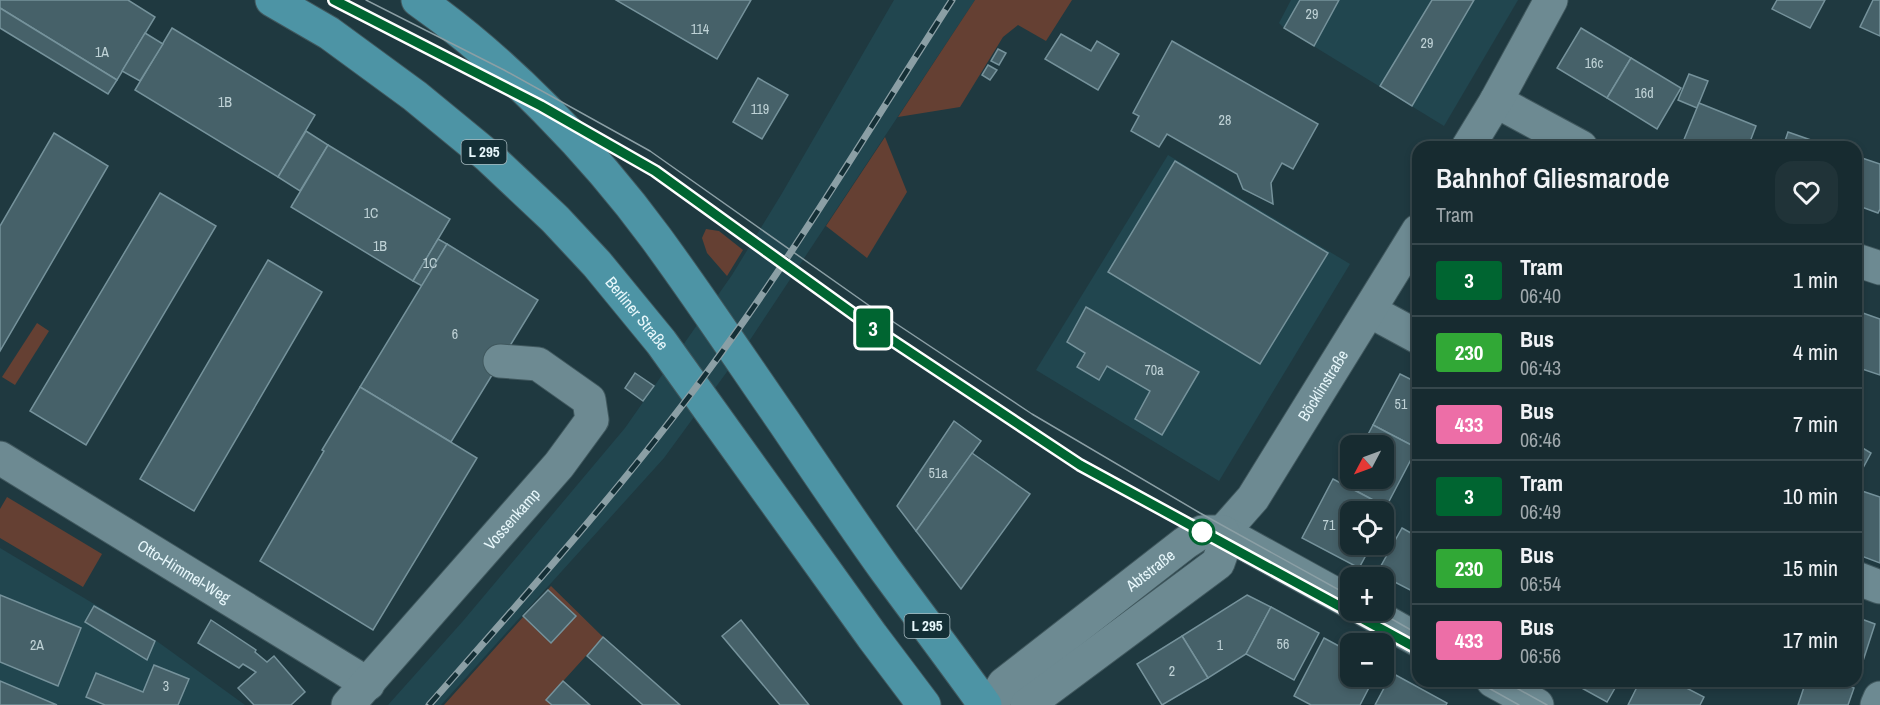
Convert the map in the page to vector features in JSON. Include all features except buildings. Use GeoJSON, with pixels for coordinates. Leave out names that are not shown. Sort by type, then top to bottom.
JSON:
{"type":"FeatureCollection","features":[{"type":"Feature","properties":{"kind":"main road","name":"Berliner Straße"},"geometry":{"type":"LineString","coordinates":[[272,0],[329,33],[415,96],[488,156],[555,219],[590,256],[661,342],[924,705]]}},
{"type":"Feature","properties":{"kind":"main road","name":"L 295"},"geometry":{"type":"LineString","coordinates":[[418,0],[494,61],[541,106],[611,182],[648,228],[695,292],[884,568],[985,705]]}},
{"type":"Feature","properties":{"kind":"street"},"geometry":{"type":"LineString","coordinates":[[1472,141],[1551,0]]}},
{"type":"Feature","properties":{"kind":"street"},"geometry":{"type":"LineString","coordinates":[[1496,101],[1570,141]]}},
{"type":"Feature","properties":{"kind":"street","name":"Böcklinstraße"},"geometry":{"type":"LineString","coordinates":[[1223,532],[1253,498],[1412,241]]}},
{"type":"Feature","properties":{"kind":"street"},"geometry":{"type":"LineString","coordinates":[[1862,262],[1880,268]]}},
{"type":"Feature","properties":{"kind":"street"},"geometry":{"type":"LineString","coordinates":[[1370,311],[1412,335]]}},
{"type":"Feature","properties":{"kind":"street","name":"Vossenkamp"},"geometry":{"type":"LineString","coordinates":[[358,694],[559,465],[592,420],[590,400],[538,364],[500,361]]}},
{"type":"Feature","properties":{"kind":"street","name":"Otto-Himmel-Weg"},"geometry":{"type":"LineString","coordinates":[[0,458],[358,694]]}},
{"type":"Feature","properties":{"kind":"street","name":"Abtstraße"},"geometry":{"type":"LineString","coordinates":[[991,705],[1004,684],[1185,543],[1202,532],[1223,532],[1225,543],[1218,563],[1027,705]]}},
{"type":"Feature","properties":{"kind":"street"},"geometry":{"type":"LineString","coordinates":[[1223,532],[1340,596]]}},
{"type":"Feature","properties":{"kind":"street"},"geometry":{"type":"LineString","coordinates":[[1862,580],[1880,587]]}},
{"type":"Feature","properties":{"kind":"street"},"geometry":{"type":"LineString","coordinates":[[1384,621],[1412,637]]}},
{"type":"Feature","properties":{"kind":"street"},"geometry":{"type":"LineString","coordinates":[[1503,687],[1536,705]]}},
{"type":"Feature","properties":{"kind":"street"},"geometry":{"type":"LineString","coordinates":[[1878,705],[1880,698]]}},
{"type":"Feature","properties":{"kind":"shaded area"},"geometry":{"type":"Polygon","coordinates":[[[894,0],[975,0],[748,343],[664,458],[441,705],[388,705],[463,621],[625,428],[732,275],[894,0]]]}},
{"type":"Feature","properties":{"kind":"shaded area"},"geometry":{"type":"Polygon","coordinates":[[[975,0],[1072,0],[1046,41],[1018,25],[1003,37],[960,107],[898,117],[975,0]]]}},
{"type":"Feature","properties":{"kind":"shaded area"},"geometry":{"type":"Polygon","coordinates":[[[1291,0],[1518,0],[1444,126],[1284,28],[1279,23],[1291,0]]]}},
{"type":"Feature","properties":{"kind":"shaded area"},"geometry":{"type":"Polygon","coordinates":[[[885,137],[907,192],[867,258],[826,226],[885,137]]]}},
{"type":"Feature","properties":{"kind":"shaded area"},"geometry":{"type":"Polygon","coordinates":[[[1168,155],[1350,264],[1219,481],[1036,370],[1168,155]]]}},
{"type":"Feature","properties":{"kind":"shaded area"},"geometry":{"type":"Polygon","coordinates":[[[706,229],[719,231],[743,250],[727,276],[707,253],[702,238],[706,229]]]}},
{"type":"Feature","properties":{"kind":"shaded area"},"geometry":{"type":"Polygon","coordinates":[[[37,323],[49,331],[15,385],[2,377],[37,323]]]}},
{"type":"Feature","properties":{"kind":"shaded area"},"geometry":{"type":"Polygon","coordinates":[[[7,497],[102,554],[83,587],[0,538],[0,509],[7,497]]]}},
{"type":"Feature","properties":{"kind":"shaded area"},"geometry":{"type":"Polygon","coordinates":[[[0,548],[158,642],[245,705],[0,705],[0,548]]]}},
{"type":"Feature","properties":{"kind":"shaded area"},"geometry":{"type":"Polygon","coordinates":[[[551,586],[603,637],[546,700],[552,705],[444,705],[551,586]]]}},
{"type":"Feature","properties":{"kind":"tram line"},"geometry":{"type":"LineString","coordinates":[[334,0],[541,106],[669,179],[866,323],[1080,464],[1412,646]]}},
{"type":"Feature","properties":{"kind":"tram line","name":"3"},"geometry":{"type":"LineString","coordinates":[[334,0],[541,106],[669,179],[866,323],[1080,465],[1412,646]]}},
{"type":"Feature","properties":{"kind":"tram line"},"geometry":{"type":"LineString","coordinates":[[366,0],[504,70],[650,151],[874,309],[1032,414],[1200,513],[1340,590]]}},
{"type":"Feature","properties":{"kind":"tram line"},"geometry":{"type":"LineString","coordinates":[[1394,620],[1412,631]]}},
{"type":"Feature","properties":{"kind":"tram line"},"geometry":{"type":"LineString","coordinates":[[1487,687],[1519,705]]}},
{"type":"Feature","properties":{"kind":"tram line"},"geometry":{"type":"LineString","coordinates":[[1515,687],[1547,705]]}},
{"type":"Feature","properties":{"kind":"railway"},"geometry":{"type":"LineString","coordinates":[[429,705],[607,499],[708,371],[803,234],[952,0]]}}]}
